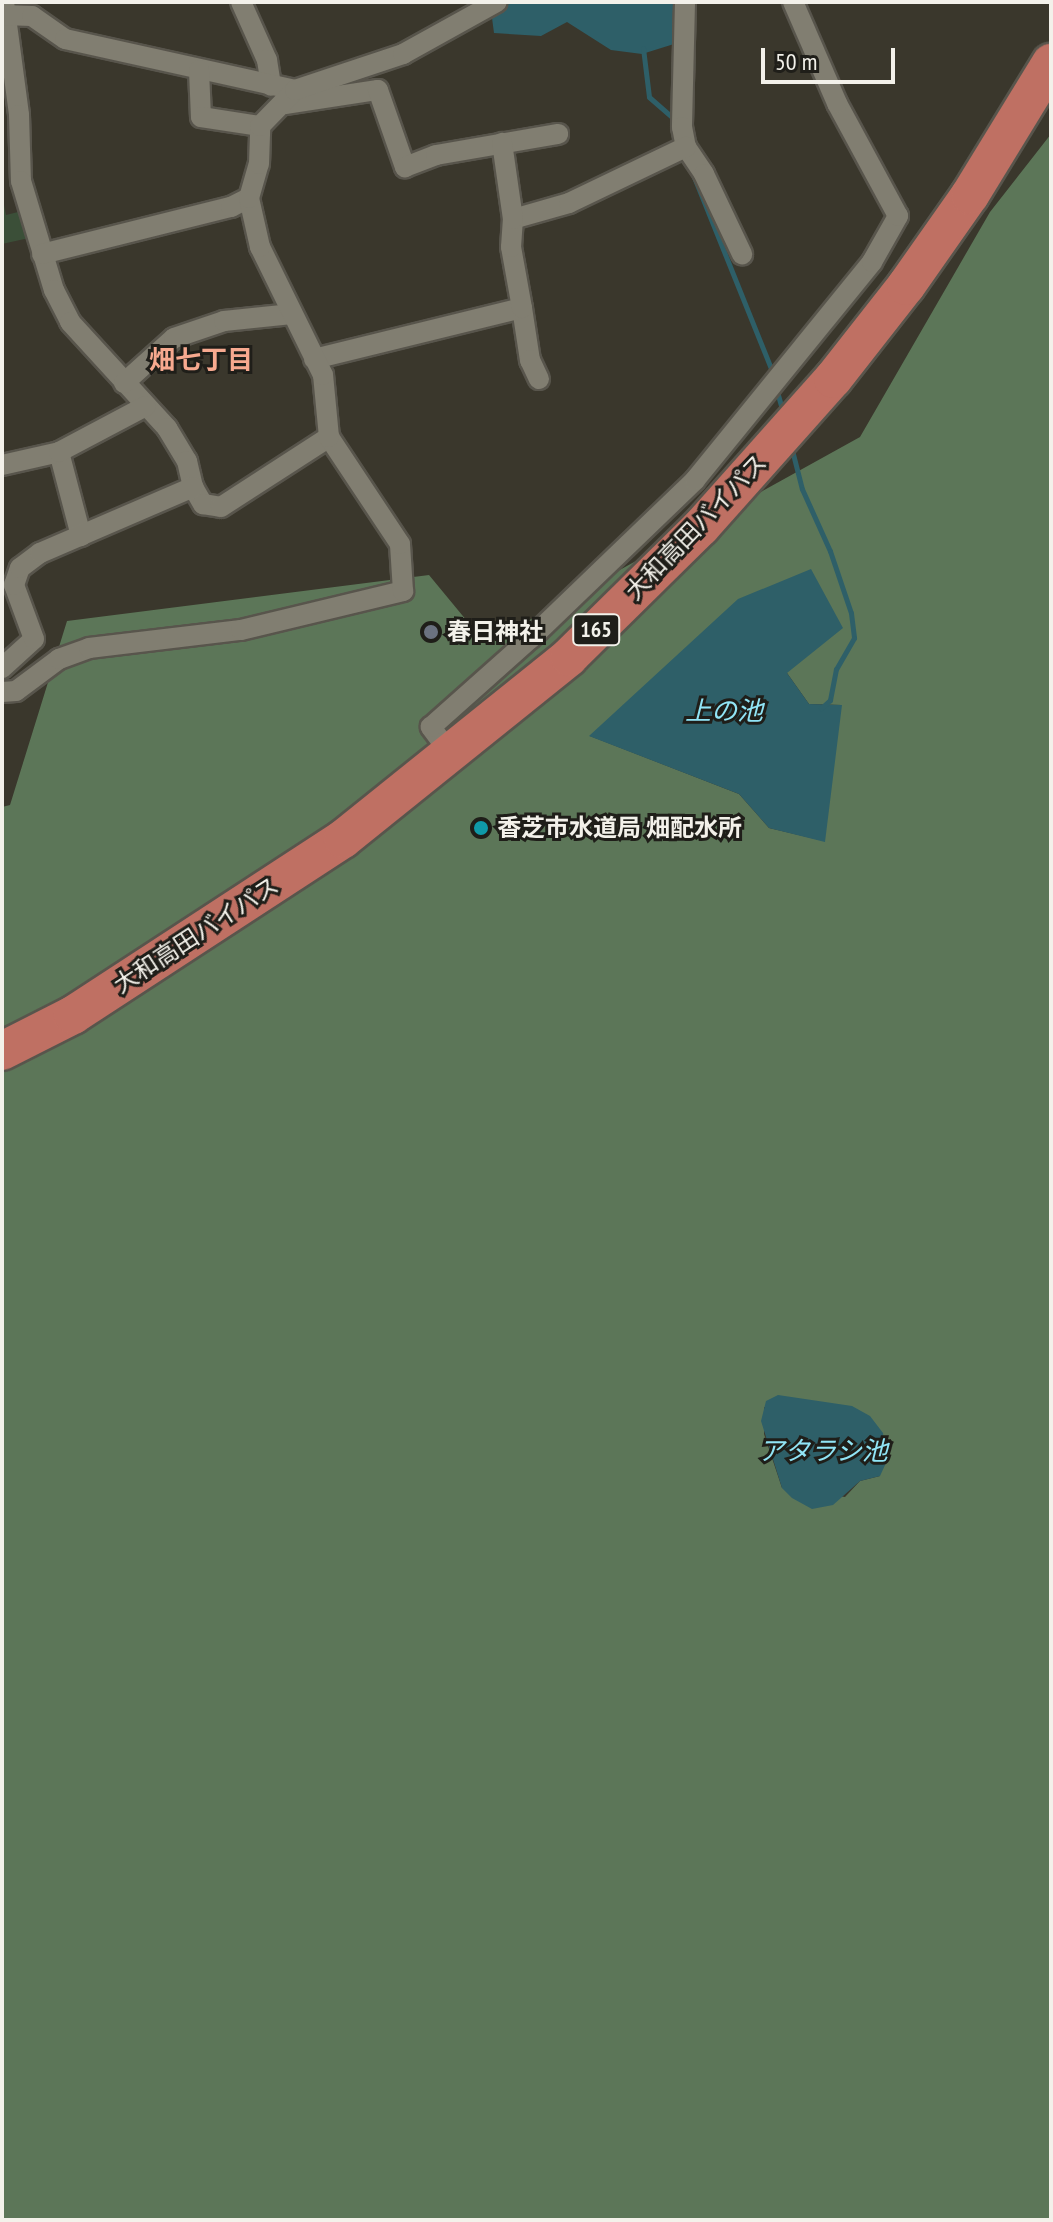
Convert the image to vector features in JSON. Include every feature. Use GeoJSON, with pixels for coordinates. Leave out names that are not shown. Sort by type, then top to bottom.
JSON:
{"type":"FeatureCollection","features":[{"type":"Feature","properties":{"kind":"highway","name":"大和高田バイパス"},"geometry":{"type":"LineString","coordinates":[[2,1051],[73,1015],[343,839],[569,657],[701,527],[833,379],[906,286],[970,195],[1051,63]]}},
{"type":"Feature","properties":{"kind":"street"},"geometry":{"type":"LineString","coordinates":[[241,2],[282,94]]}},
{"type":"Feature","properties":{"kind":"street"},"geometry":{"type":"LineString","coordinates":[[2,692],[16,691],[59,659],[89,648],[241,630],[403,591],[400,544],[329,437],[323,375],[260,247],[249,198],[259,164],[260,126],[282,94],[403,54],[497,2]]}},
{"type":"Feature","properties":{"kind":"street"},"geometry":{"type":"LineString","coordinates":[[685,2],[682,127],[686,147],[704,174],[742,254]]}},
{"type":"Feature","properties":{"kind":"street"},"geometry":{"type":"LineString","coordinates":[[451,754],[431,727],[531,638],[695,480],[872,262],[898,216],[837,103],[793,2]]}},
{"type":"Feature","properties":{"kind":"street"},"geometry":{"type":"LineString","coordinates":[[329,437],[221,507],[203,504],[193,487],[187,461],[167,428],[70,322],[42,254],[21,181],[11,116],[4,11],[32,16],[65,39],[199,70],[282,94],[378,90],[405,167],[436,155],[558,134]]}},
{"type":"Feature","properties":{"kind":"street"},"geometry":{"type":"LineString","coordinates":[[199,70],[201,117],[260,126]]}},
{"type":"Feature","properties":{"kind":"street"},"geometry":{"type":"LineString","coordinates":[[502,143],[513,219],[511,247],[530,360],[539,379]]}},
{"type":"Feature","properties":{"kind":"street"},"geometry":{"type":"LineString","coordinates":[[513,219],[569,203],[686,147]]}},
{"type":"Feature","properties":{"kind":"street"},"geometry":{"type":"LineString","coordinates":[[42,254],[231,207],[249,198]]}},
{"type":"Feature","properties":{"kind":"street"},"geometry":{"type":"LineString","coordinates":[[872,262],[906,286]]}},
{"type":"Feature","properties":{"kind":"street"},"geometry":{"type":"LineString","coordinates":[[314,359],[522,308]]}},
{"type":"Feature","properties":{"kind":"street"},"geometry":{"type":"LineString","coordinates":[[124,383],[174,338],[224,321],[292,314]]}},
{"type":"Feature","properties":{"kind":"street"},"geometry":{"type":"LineString","coordinates":[[2,465],[59,452],[146,406]]}},
{"type":"Feature","properties":{"kind":"street"},"geometry":{"type":"LineString","coordinates":[[59,452],[81,536]]}},
{"type":"Feature","properties":{"kind":"street"},"geometry":{"type":"LineString","coordinates":[[2,668],[34,639],[14,585],[20,568],[40,553],[193,487]]}},
{"type":"Feature","properties":{"kind":"green space"},"geometry":{"type":"Polygon","coordinates":[[[1051,134],[1051,2220],[2,2220],[2,807],[10,805],[67,621],[429,575],[486,644],[860,437],[990,212],[1051,134]],[[787,673],[590,736],[739,794],[769,828],[824,841],[841,705],[809,704],[787,673]],[[764,1407],[764,1434],[782,1488],[845,1497],[860,1481],[880,1476],[764,1407]]]}},
{"type":"Feature","properties":{"kind":"green space"},"geometry":{"type":"Polygon","coordinates":[[[2,195],[6,215],[22,211],[29,238],[2,244],[2,195]]]}},
{"type":"Feature","properties":{"kind":"water"},"geometry":{"type":"Polygon","coordinates":[[[508,2],[674,2],[674,44],[642,54],[611,50],[567,22],[541,36],[494,33],[492,18],[508,2]]]}},
{"type":"Feature","properties":{"kind":"water","name":"上の池"},"geometry":{"type":"Polygon","coordinates":[[[811,569],[843,628],[787,673],[809,704],[842,705],[825,842],[769,828],[739,794],[589,736],[738,599],[811,569]]]}},
{"type":"Feature","properties":{"kind":"water","name":"アタラシ池"},"geometry":{"type":"Polygon","coordinates":[[[778,1395],[852,1406],[870,1416],[883,1433],[886,1463],[880,1476],[860,1481],[833,1505],[812,1509],[792,1498],[782,1488],[761,1421],[766,1401],[778,1395]]]}},
{"type":"Feature","properties":{"kind":"waterway"},"geometry":{"type":"LineString","coordinates":[[643,48],[649,97],[677,121]]}},
{"type":"Feature","properties":{"kind":"waterway"},"geometry":{"type":"LineString","coordinates":[[692,172],[773,374]]}},
{"type":"Feature","properties":{"kind":"waterway"},"geometry":{"type":"LineString","coordinates":[[776,388],[783,413]]}},
{"type":"Feature","properties":{"kind":"waterway"},"geometry":{"type":"LineString","coordinates":[[791,446],[802,489],[830,551],[851,613],[854,638],[836,669],[830,700],[821,708]]}},
{"type":"Feature","properties":{"kind":"place","name":"春日神社"},"geometry":{"type":"Point","coordinates":[431,632]}},
{"type":"Feature","properties":{"kind":"place","name":"香芝市水道局 畑配水所"},"geometry":{"type":"Point","coordinates":[481,828]}},
{"type":"Feature","properties":{"kind":"district","name":"畑七丁目"},"geometry":{"type":"Point","coordinates":[201,360]}}]}
